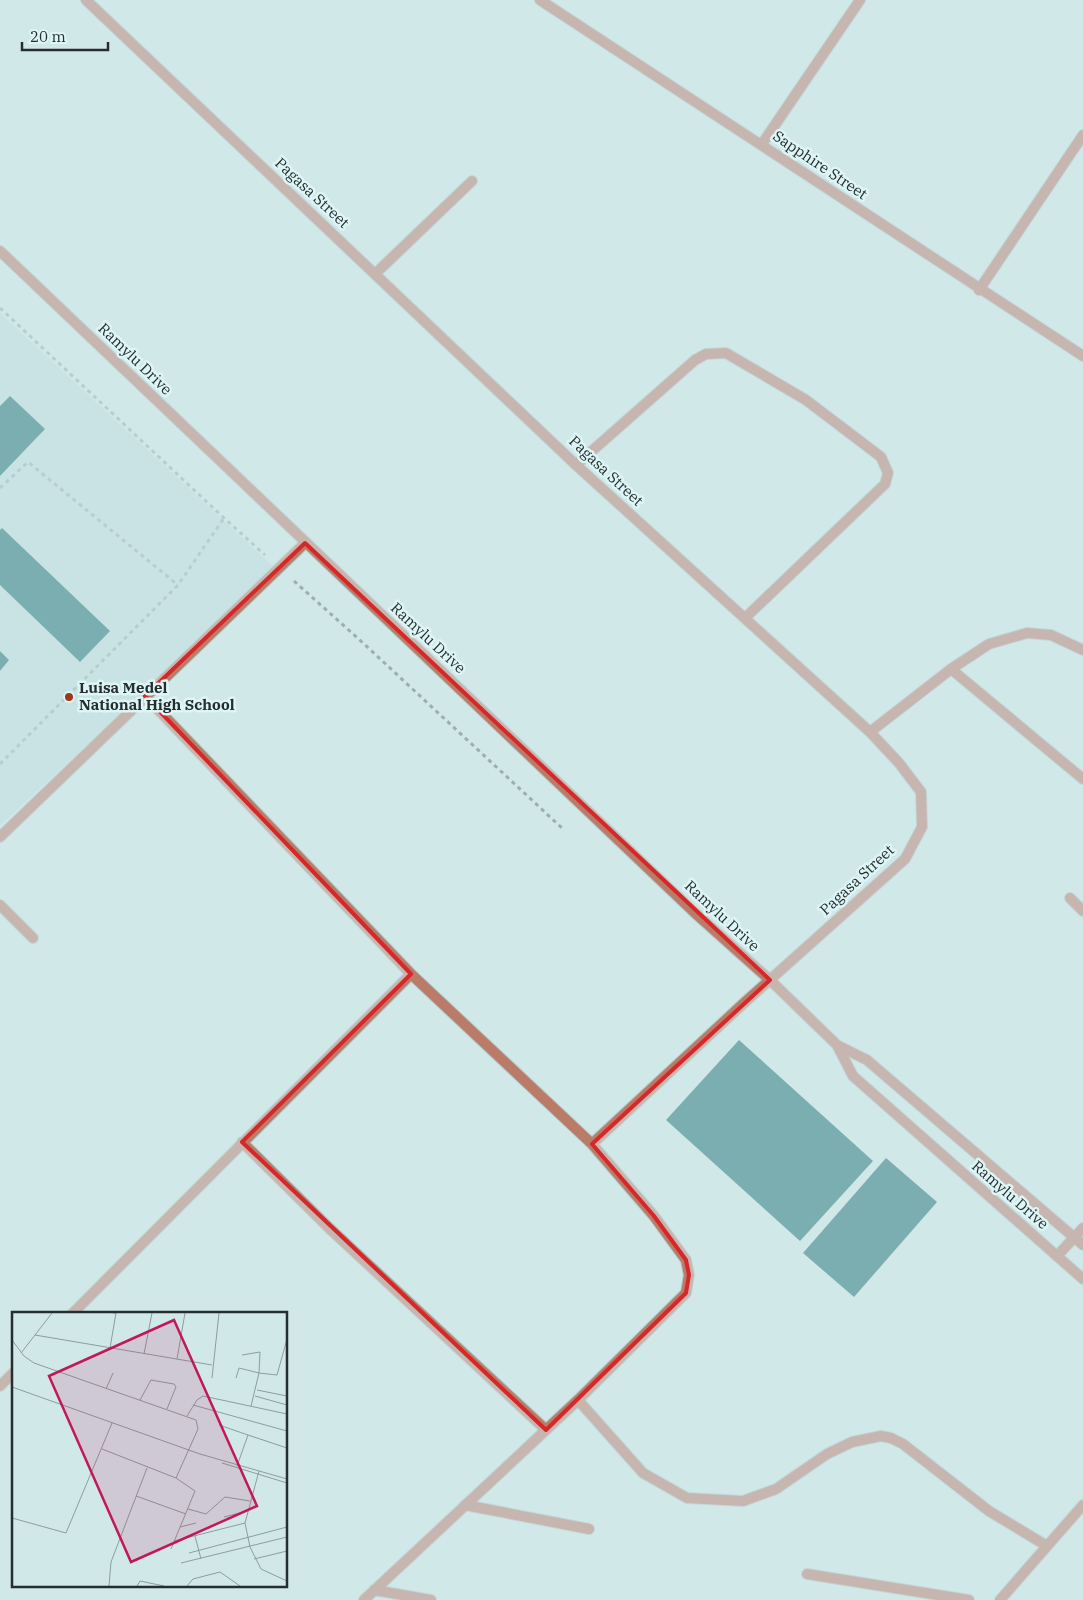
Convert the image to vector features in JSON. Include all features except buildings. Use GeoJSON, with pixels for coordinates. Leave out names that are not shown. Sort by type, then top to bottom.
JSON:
{"type":"FeatureCollection","features":[{"type":"Feature","properties":{"kind":"street","name":"Pagasa Street"},"geometry":{"type":"LineString","coordinates":[[86,0],[576,464],[870,732],[899,763],[921,792],[922,827],[905,859],[592,1144]]}},
{"type":"Feature","properties":{"kind":"street","name":"Sapphire Street"},"geometry":{"type":"LineString","coordinates":[[540,0],[762,144],[979,290],[1083,356]]}},
{"type":"Feature","properties":{"kind":"street"},"geometry":{"type":"LineString","coordinates":[[762,144],[860,0]]}},
{"type":"Feature","properties":{"kind":"street"},"geometry":{"type":"LineString","coordinates":[[979,290],[1083,135]]}},
{"type":"Feature","properties":{"kind":"street"},"geometry":{"type":"LineString","coordinates":[[375,274],[472,181]]}},
{"type":"Feature","properties":{"kind":"street","name":"Ramylu Drive"},"geometry":{"type":"LineString","coordinates":[[0,251],[694,912],[770,980],[837,1045],[866,1060],[1083,1245]]}},
{"type":"Feature","properties":{"kind":"street"},"geometry":{"type":"LineString","coordinates":[[576,464],[695,360],[706,354],[726,354],[806,400],[881,457],[888,473],[885,484],[745,618]]}},
{"type":"Feature","properties":{"kind":"street"},"geometry":{"type":"LineString","coordinates":[[0,837],[306,543]]}},
{"type":"Feature","properties":{"kind":"street"},"geometry":{"type":"LineString","coordinates":[[870,732],[951,669],[989,644],[1027,633],[1051,635],[1083,650]]}},
{"type":"Feature","properties":{"kind":"street"},"geometry":{"type":"LineString","coordinates":[[951,669],[1083,779]]}},
{"type":"Feature","properties":{"kind":"street"},"geometry":{"type":"LineString","coordinates":[[146,696],[411,974],[592,1144],[654,1216],[686,1260],[689,1274],[686,1293],[578,1400],[364,1600]]}},
{"type":"Feature","properties":{"kind":"street"},"geometry":{"type":"LineString","coordinates":[[1070,898],[1083,911]]}},
{"type":"Feature","properties":{"kind":"street"},"geometry":{"type":"LineString","coordinates":[[0,905],[33,938]]}},
{"type":"Feature","properties":{"kind":"street"},"geometry":{"type":"LineString","coordinates":[[74,1312],[411,974]]}},
{"type":"Feature","properties":{"kind":"street","name":"Ramylu Drive"},"geometry":{"type":"LineString","coordinates":[[837,1045],[853,1076],[1083,1279]]}},
{"type":"Feature","properties":{"kind":"street"},"geometry":{"type":"LineString","coordinates":[[242,1142],[337,1236],[546,1430]]}},
{"type":"Feature","properties":{"kind":"street"},"geometry":{"type":"LineString","coordinates":[[1057,1256],[1083,1228]]}},
{"type":"Feature","properties":{"kind":"street"},"geometry":{"type":"LineString","coordinates":[[0,1386],[12,1374]]}},
{"type":"Feature","properties":{"kind":"street"},"geometry":{"type":"LineString","coordinates":[[578,1400],[643,1473],[687,1498],[743,1501],[776,1490],[840,1447],[852,1442],[881,1436],[903,1444],[989,1511],[1047,1546]]}},
{"type":"Feature","properties":{"kind":"street"},"geometry":{"type":"LineString","coordinates":[[465,1505],[589,1529]]}},
{"type":"Feature","properties":{"kind":"street"},"geometry":{"type":"LineString","coordinates":[[1000,1600],[1083,1505]]}},
{"type":"Feature","properties":{"kind":"street"},"geometry":{"type":"LineString","coordinates":[[808,1574],[969,1600]]}},
{"type":"Feature","properties":{"kind":"street"},"geometry":{"type":"LineString","coordinates":[[374,1590],[430,1600]]}},
{"type":"Feature","properties":{"kind":"path"},"geometry":{"type":"LineString","coordinates":[[0,488],[28,462],[178,585]]}},
{"type":"Feature","properties":{"kind":"path"},"geometry":{"type":"LineString","coordinates":[[0,764],[178,585],[224,518]]}},
{"type":"Feature","properties":{"kind":"highlighted area"},"geometry":{"type":"Polygon","coordinates":[[[305,543],[770,980],[592,1144],[654,1216],[686,1260],[689,1275],[686,1293],[546,1430],[242,1142],[411,974],[145,696],[305,543]]]}},
{"type":"Feature","properties":{"kind":"shaded area","name":"Luisa Medel National High School"},"geometry":{"type":"Polygon","coordinates":[[[0,313],[275,568],[0,826],[0,313]]]}},
{"type":"Feature","properties":{"kind":"place","name":"Luisa Medel National High School"},"geometry":{"type":"Point","coordinates":[69,697]}}]}
